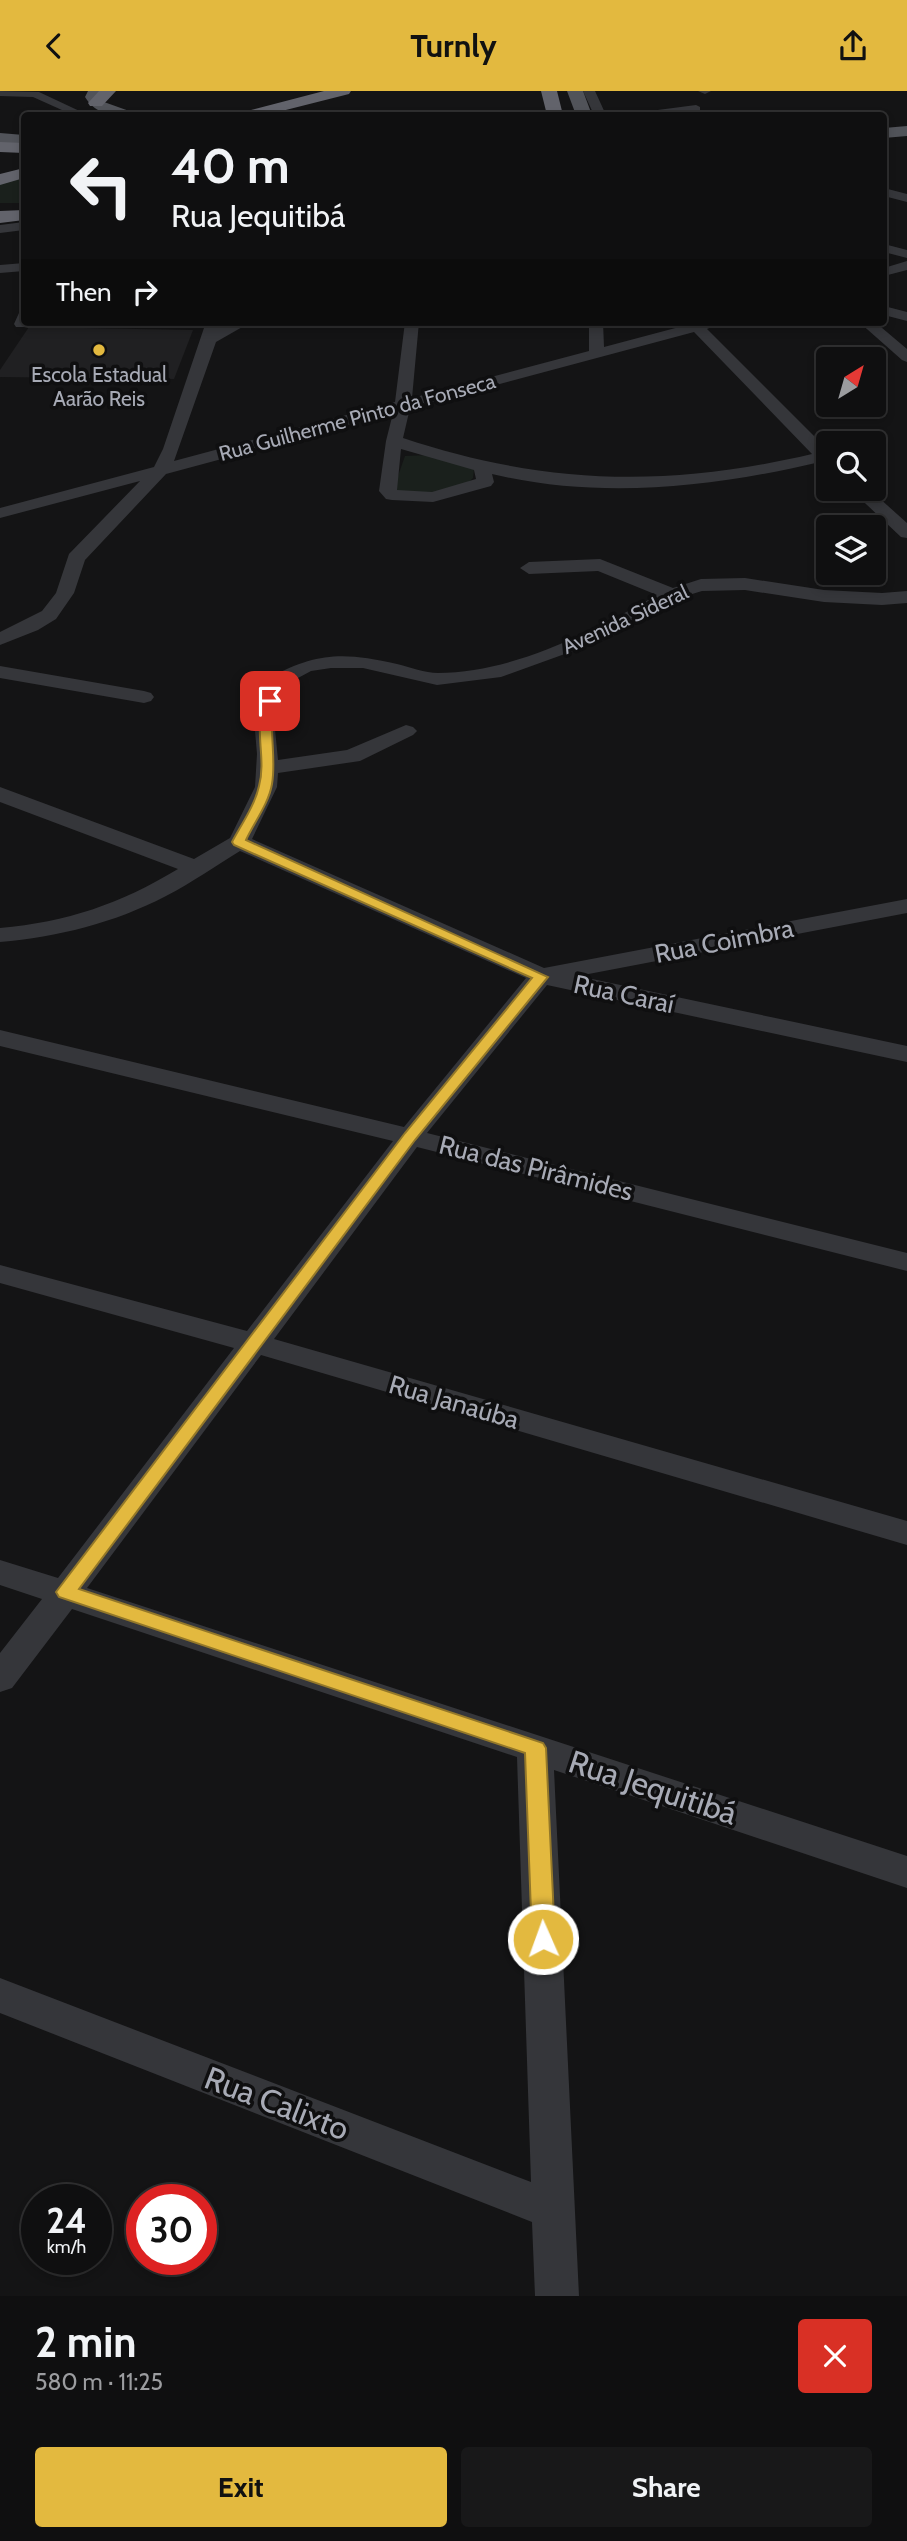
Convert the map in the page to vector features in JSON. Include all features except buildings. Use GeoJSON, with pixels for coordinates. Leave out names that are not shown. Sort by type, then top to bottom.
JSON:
{"type":"FeatureCollection","features":[{"type":"Feature","properties":{"kind":"highway"},"geometry":{"type":"LineString","coordinates":[[96,97],[108,91]]}},
{"type":"Feature","properties":{"kind":"highway"},"geometry":{"type":"LineString","coordinates":[[247,112],[307,91]]}},
{"type":"Feature","properties":{"kind":"highway"},"geometry":{"type":"LineString","coordinates":[[247,112],[343,91]]}},
{"type":"Feature","properties":{"kind":"highway"},"geometry":{"type":"LineString","coordinates":[[549,91],[554,112]]}},
{"type":"Feature","properties":{"kind":"highway"},"geometry":{"type":"LineString","coordinates":[[0,142],[21,134]]}},
{"type":"Feature","properties":{"kind":"highway"},"geometry":{"type":"LineString","coordinates":[[0,142],[21,147]]}},
{"type":"Feature","properties":{"kind":"highway"},"geometry":{"type":"LineString","coordinates":[[0,169],[21,164]]}},
{"type":"Feature","properties":{"kind":"highway"},"geometry":{"type":"LineString","coordinates":[[0,179],[21,173]]}},
{"type":"Feature","properties":{"kind":"highway"},"geometry":{"type":"LineString","coordinates":[[0,207],[21,207]]}},
{"type":"Feature","properties":{"kind":"highway"},"geometry":{"type":"LineString","coordinates":[[0,216],[21,215]]}},
{"type":"Feature","properties":{"kind":"main road"},"geometry":{"type":"LineString","coordinates":[[575,91],[582,112]]}},
{"type":"Feature","properties":{"kind":"main road"},"geometry":{"type":"LineString","coordinates":[[96,97],[121,112]]}},
{"type":"Feature","properties":{"kind":"main road"},"geometry":{"type":"LineString","coordinates":[[887,126],[907,124]]}},
{"type":"Feature","properties":{"kind":"main road"},"geometry":{"type":"LineString","coordinates":[[887,133],[907,131]]}},
{"type":"Feature","properties":{"kind":"main road"},"geometry":{"type":"LineString","coordinates":[[0,142],[21,140]]}},
{"type":"Feature","properties":{"kind":"street"},"geometry":{"type":"LineString","coordinates":[[69,91],[69,109]]}},
{"type":"Feature","properties":{"kind":"street"},"geometry":{"type":"LineString","coordinates":[[589,91],[599,112]]}},
{"type":"Feature","properties":{"kind":"street"},"geometry":{"type":"LineString","coordinates":[[0,93],[36,94],[76,112]]}},
{"type":"Feature","properties":{"kind":"street"},"geometry":{"type":"LineString","coordinates":[[673,112],[696,109]]}},
{"type":"Feature","properties":{"kind":"street"},"geometry":{"type":"LineString","coordinates":[[887,193],[907,198]]}},
{"type":"Feature","properties":{"kind":"street"},"geometry":{"type":"LineString","coordinates":[[0,229],[21,226]]}},
{"type":"Feature","properties":{"kind":"street"},"geometry":{"type":"LineString","coordinates":[[887,249],[907,254]]}},
{"type":"Feature","properties":{"kind":"street"},"geometry":{"type":"LineString","coordinates":[[887,271],[907,265]]}},
{"type":"Feature","properties":{"kind":"street"},"geometry":{"type":"LineString","coordinates":[[0,269],[21,267]]}},
{"type":"Feature","properties":{"kind":"street"},"geometry":{"type":"LineString","coordinates":[[887,311],[907,317]]}},
{"type":"Feature","properties":{"kind":"street"},"geometry":{"type":"LineString","coordinates":[[1,638],[49,615],[65,593],[76,558],[162,468],[172,449],[174,434],[211,326]]}},
{"type":"Feature","properties":{"kind":"street"},"geometry":{"type":"LineString","coordinates":[[209,339],[236,326]]}},
{"type":"Feature","properties":{"kind":"street"},"geometry":{"type":"LineString","coordinates":[[412,326],[388,491],[392,495],[433,497],[484,475]]}},
{"type":"Feature","properties":{"kind":"street"},"geometry":{"type":"LineString","coordinates":[[596,326],[597,355]]}},
{"type":"Feature","properties":{"kind":"street","name":"Rua Guilherme Pinto da Fonseca"},"geometry":{"type":"LineString","coordinates":[[0,513],[701,326]]}},
{"type":"Feature","properties":{"kind":"street"},"geometry":{"type":"LineString","coordinates":[[871,326],[907,356]]}},
{"type":"Feature","properties":{"kind":"street"},"geometry":{"type":"LineString","coordinates":[[697,327],[816,448]]}},
{"type":"Feature","properties":{"kind":"street"},"geometry":{"type":"LineString","coordinates":[[394,441],[484,475],[601,483],[663,483],[723,478],[816,460]]}},
{"type":"Feature","properties":{"kind":"street"},"geometry":{"type":"LineString","coordinates":[[872,501],[907,533]]}},
{"type":"Feature","properties":{"kind":"street"},"geometry":{"type":"LineString","coordinates":[[529,568],[600,565],[672,594]]}},
{"type":"Feature","properties":{"kind":"street","name":"Avenida Sideral"},"geometry":{"type":"LineString","coordinates":[[239,842],[266,787],[268,754],[264,719],[276,682],[306,666],[331,662],[363,662],[437,679],[501,671],[602,634],[672,594],[701,585],[745,584],[824,596],[882,599],[907,597]]}},
{"type":"Feature","properties":{"kind":"street"},"geometry":{"type":"LineString","coordinates":[[0,672],[144,697]]}},
{"type":"Feature","properties":{"kind":"street"},"geometry":{"type":"LineString","coordinates":[[266,768],[311,764],[352,756],[406,731]]}},
{"type":"Feature","properties":{"kind":"street"},"geometry":{"type":"LineString","coordinates":[[0,794],[198,869]]}},
{"type":"Feature","properties":{"kind":"street"},"geometry":{"type":"LineString","coordinates":[[0,935],[46,931],[93,918],[158,891],[239,842]]}},
{"type":"Feature","properties":{"kind":"street","name":"Rua Caraí"},"geometry":{"type":"LineString","coordinates":[[239,842],[541,977],[907,1054]]}},
{"type":"Feature","properties":{"kind":"street","name":"Rua Coimbra"},"geometry":{"type":"LineString","coordinates":[[541,977],[907,906]]}},
{"type":"Feature","properties":{"kind":"street"},"geometry":{"type":"LineString","coordinates":[[0,1679],[410,1137],[541,977]]}},
{"type":"Feature","properties":{"kind":"street","name":"Rua das Pirâmides"},"geometry":{"type":"LineString","coordinates":[[0,1038],[410,1137],[907,1262]]}},
{"type":"Feature","properties":{"kind":"street","name":"Rua Janaúba"},"geometry":{"type":"LineString","coordinates":[[0,1275],[254,1343],[906,1539]]}},
{"type":"Feature","properties":{"kind":"street","name":"Rua Jequitibá"},"geometry":{"type":"LineString","coordinates":[[0,1572],[907,1872]]}},
{"type":"Feature","properties":{"kind":"street"},"geometry":{"type":"LineString","coordinates":[[535,1748],[557,2296]]}},
{"type":"Feature","properties":{"kind":"street","name":"Rua Calixto"},"geometry":{"type":"LineString","coordinates":[[0,1995],[555,2211]]}},
{"type":"Feature","properties":{"kind":"shaded area"},"geometry":{"type":"Polygon","coordinates":[[[21,178],[21,203],[0,203],[0,184],[21,178]]]}},
{"type":"Feature","properties":{"kind":"shaded area","name":"Escola Estadual Aarão Reis"},"geometry":{"type":"Polygon","coordinates":[[[29,327],[193,330],[174,379],[0,377],[0,370],[29,327]]]}},
{"type":"Feature","properties":{"kind":"shaded area"},"geometry":{"type":"Polygon","coordinates":[[[430,455],[474,468],[473,478],[446,492],[392,493],[405,456],[430,455]]]}},
{"type":"Feature","properties":{"kind":"place","name":"Escola Estadual Aarão Reis"},"geometry":{"type":"Point","coordinates":[99,350]}},
{"type":"Feature","properties":{"kind":"route"},"geometry":{"type":"LineString","coordinates":[[270,701],[264,719],[268,754],[266,787],[239,842],[541,977],[410,1137],[66,1592],[535,1748],[543,1939]]}}]}
